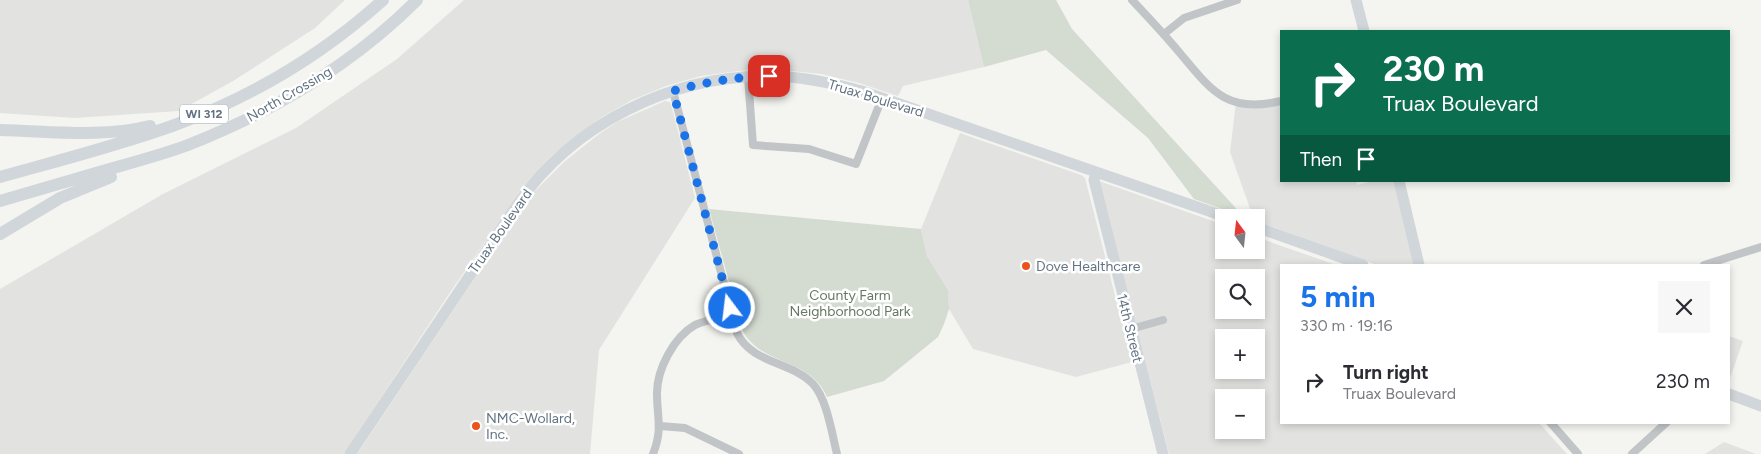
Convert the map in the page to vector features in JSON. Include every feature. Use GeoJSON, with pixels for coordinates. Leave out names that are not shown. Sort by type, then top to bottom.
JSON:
{"type":"FeatureCollection","features":[{"type":"Feature","properties":{"kind":"main road","name":"North Crossing"},"geometry":{"type":"LineString","coordinates":[[0,177],[172,126],[252,92],[328,45],[383,0]]}},
{"type":"Feature","properties":{"kind":"main road","name":"North Crossing"},"geometry":{"type":"LineString","coordinates":[[0,201],[187,145],[227,129],[306,87],[342,63],[377,36],[417,0]]}},
{"type":"Feature","properties":{"kind":"main road"},"geometry":{"type":"LineString","coordinates":[[1356,0],[1364,30]]}},
{"type":"Feature","properties":{"kind":"main road","name":"Truax Boulevard"},"geometry":{"type":"LineString","coordinates":[[350,454],[528,189],[561,155],[596,128],[625,111],[673,91],[712,81],[748,77],[792,77],[821,81],[882,98],[1215,213]]}},
{"type":"Feature","properties":{"kind":"main road"},"geometry":{"type":"LineString","coordinates":[[0,130],[83,133],[114,132],[144,128],[191,113],[213,110]]}},
{"type":"Feature","properties":{"kind":"main road"},"geometry":{"type":"LineString","coordinates":[[0,234],[60,198],[97,181],[164,159],[187,145]]}},
{"type":"Feature","properties":{"kind":"main road","name":"14th Street"},"geometry":{"type":"LineString","coordinates":[[1096,172],[1094,180],[1163,454]]}},
{"type":"Feature","properties":{"kind":"main road"},"geometry":{"type":"LineString","coordinates":[[1399,182],[1419,264]]}},
{"type":"Feature","properties":{"kind":"main road"},"geometry":{"type":"LineString","coordinates":[[1265,230],[1360,264]]}},
{"type":"Feature","properties":{"kind":"main road"},"geometry":{"type":"LineString","coordinates":[[1730,394],[1761,406]]}},
{"type":"Feature","properties":{"kind":"street"},"geometry":{"type":"LineString","coordinates":[[1132,0],[1215,92],[1236,102],[1248,105],[1280,101]]}},
{"type":"Feature","properties":{"kind":"street"},"geometry":{"type":"LineString","coordinates":[[1164,34],[1184,18],[1237,0]]}},
{"type":"Feature","properties":{"kind":"street"},"geometry":{"type":"LineString","coordinates":[[748,77],[753,145],[809,150],[856,164],[882,98]]}},
{"type":"Feature","properties":{"kind":"street"},"geometry":{"type":"LineString","coordinates":[[673,91],[732,314],[741,340],[748,349],[763,358],[802,375],[818,390],[837,454]]}},
{"type":"Feature","properties":{"kind":"street"},"geometry":{"type":"LineString","coordinates":[[1707,264],[1761,247]]}},
{"type":"Feature","properties":{"kind":"street"},"geometry":{"type":"LineString","coordinates":[[653,454],[660,426],[658,385],[660,374],[669,355],[687,330],[702,322],[732,314]]}},
{"type":"Feature","properties":{"kind":"street"},"geometry":{"type":"LineString","coordinates":[[1130,329],[1163,320]]}},
{"type":"Feature","properties":{"kind":"street"},"geometry":{"type":"LineString","coordinates":[[1552,424],[1578,454]]}},
{"type":"Feature","properties":{"kind":"street"},"geometry":{"type":"LineString","coordinates":[[1632,454],[1665,424]]}},
{"type":"Feature","properties":{"kind":"street"},"geometry":{"type":"LineString","coordinates":[[660,426],[685,428],[739,454]]}},
{"type":"Feature","properties":{"kind":"shaded area"},"geometry":{"type":"Polygon","coordinates":[[[0,0],[345,0],[315,28],[233,81],[179,111],[75,118],[0,113],[0,0]]]}},
{"type":"Feature","properties":{"kind":"shaded area"},"geometry":{"type":"Polygon","coordinates":[[[464,0],[968,0],[984,67],[903,86],[898,96],[859,83],[821,74],[772,69],[738,71],[701,76],[666,86],[632,100],[604,116],[549,158],[523,187],[449,294],[344,454],[0,454],[0,289],[163,194],[296,128],[397,59],[464,0]]]}},
{"type":"Feature","properties":{"kind":"shaded area"},"geometry":{"type":"Polygon","coordinates":[[[665,101],[670,102],[672,108],[695,198],[599,350],[590,454],[357,454],[534,192],[564,162],[599,134],[617,122],[665,101]]]}},
{"type":"Feature","properties":{"kind":"shaded area"},"geometry":{"type":"Polygon","coordinates":[[[1280,101],[1280,182],[1356,182],[1357,185],[1369,182],[1395,182],[1414,264],[1374,264],[1265,224],[1265,209],[1250,209],[1230,152],[1236,102],[1280,101]]]}},
{"type":"Feature","properties":{"kind":"shaded area"},"geometry":{"type":"Polygon","coordinates":[[[960,133],[1085,178],[1132,362],[1076,377],[973,349],[949,309],[948,290],[927,256],[921,229],[960,133]]]}},
{"type":"Feature","properties":{"kind":"shaded area"},"geometry":{"type":"Polygon","coordinates":[[[1099,181],[1215,222],[1215,259],[1265,259],[1265,240],[1333,264],[1280,264],[1280,424],[1540,424],[1567,454],[1169,454],[1099,181]]]}},
{"type":"Feature","properties":{"kind":"shaded area"},"geometry":{"type":"Polygon","coordinates":[[[1730,336],[1743,341],[1730,378],[1730,336]]]}},
{"type":"Feature","properties":{"kind":"shaded area"},"geometry":{"type":"Polygon","coordinates":[[[1724,442],[1756,454],[1705,454],[1724,442]]]}},
{"type":"Feature","properties":{"kind":"green space"},"geometry":{"type":"Polygon","coordinates":[[[968,0],[1056,0],[1072,29],[1237,209],[1222,209],[1194,199],[1148,138],[1046,50],[984,67],[968,0]]]}},
{"type":"Feature","properties":{"kind":"green space","name":"County Farm Neighborhood Park"},"geometry":{"type":"Polygon","coordinates":[[[709,209],[921,229],[927,256],[948,290],[949,309],[938,337],[884,381],[827,397],[819,384],[809,375],[760,350],[750,341],[742,329],[709,209]]]}},
{"type":"Feature","properties":{"kind":"place","name":"Dove Healthcare"},"geometry":{"type":"Point","coordinates":[1026,266]}},
{"type":"Feature","properties":{"kind":"place","name":"NMC-Wollard, Inc."},"geometry":{"type":"Point","coordinates":[476,426]}},
{"type":"Feature","properties":{"kind":"route"},"geometry":{"type":"LineString","coordinates":[[730,308],[673,91],[730,78],[769,76]]}}]}
